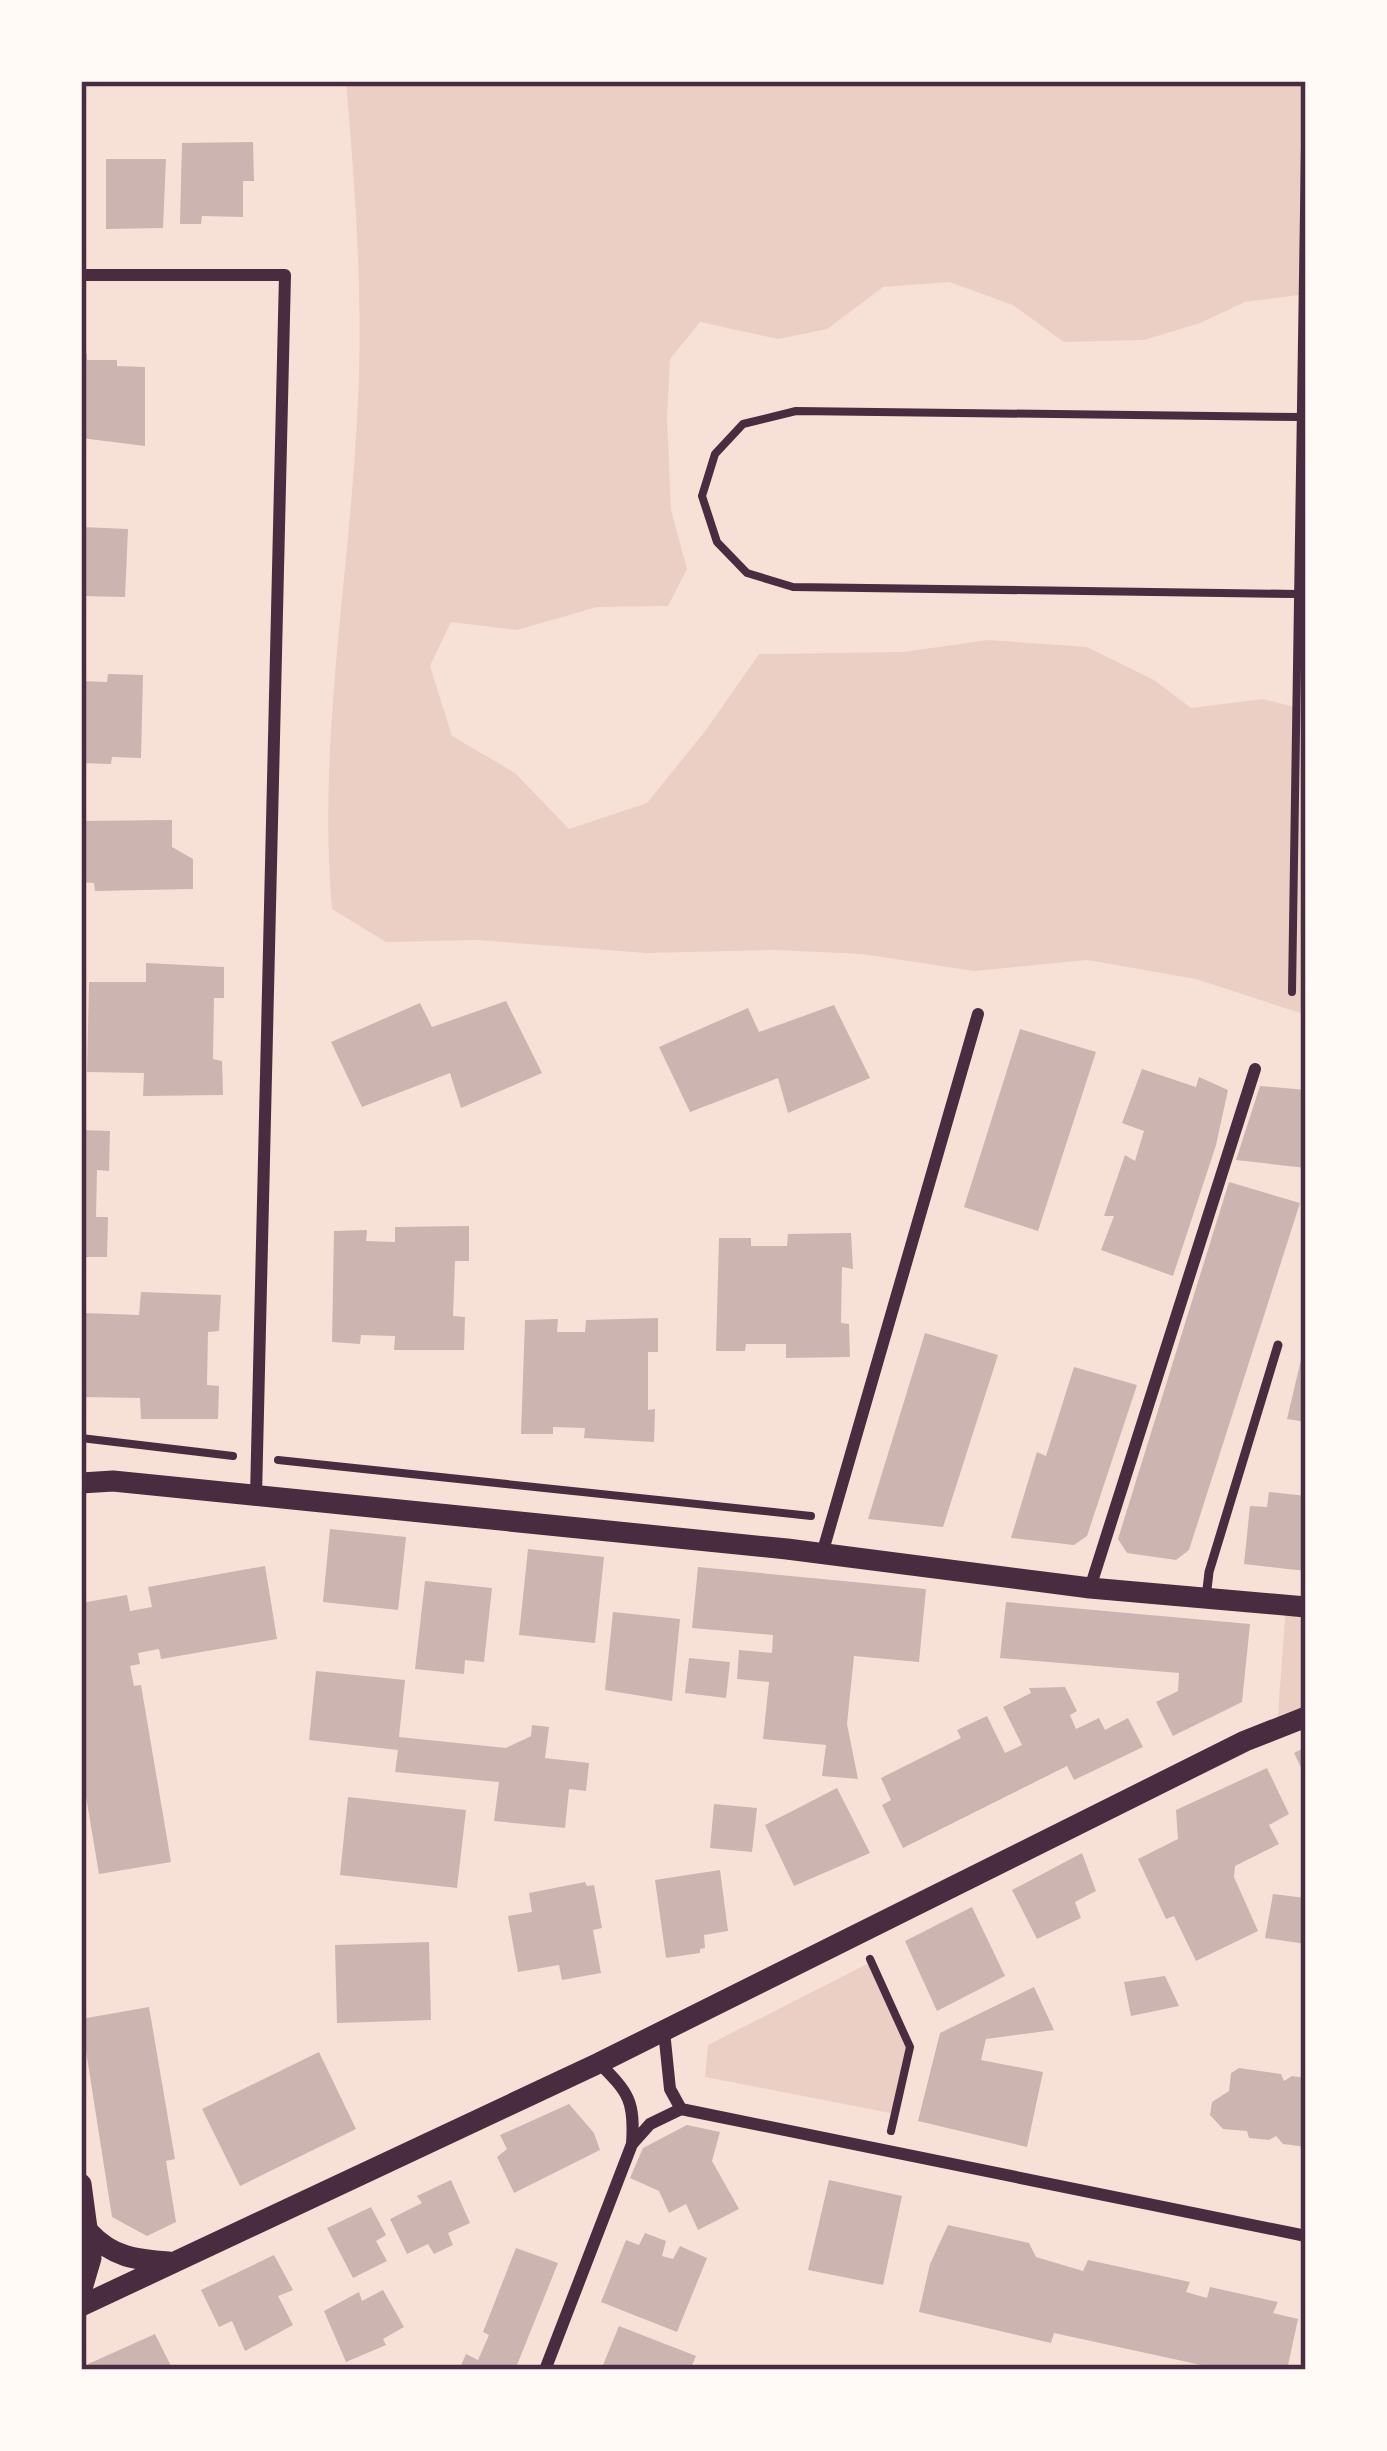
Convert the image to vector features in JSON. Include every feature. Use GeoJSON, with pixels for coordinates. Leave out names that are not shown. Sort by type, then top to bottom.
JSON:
{"type":"FeatureCollection","features":[{"type":"Feature","properties":{"kind":"street"},"geometry":{"type":"LineString","coordinates":[[81,275],[285,275],[256,1496]]}},
{"type":"Feature","properties":{"kind":"street"},"geometry":{"type":"LineString","coordinates":[[822,1554],[978,1014]]}},
{"type":"Feature","properties":{"kind":"street"},"geometry":{"type":"LineString","coordinates":[[1090,1588],[1255,1069]]}},
{"type":"Feature","properties":{"kind":"street"},"geometry":{"type":"LineString","coordinates":[[81,1471],[112,1480],[822,1554],[1090,1588],[1306,1606]]}},
{"type":"Feature","properties":{"kind":"street"},"geometry":{"type":"LineString","coordinates":[[81,1483],[112,1480]]}},
{"type":"Feature","properties":{"kind":"street"},"geometry":{"type":"LineString","coordinates":[[81,2306],[664,2031],[1245,1741],[1306,1717]]}},
{"type":"Feature","properties":{"kind":"street"},"geometry":{"type":"LineString","coordinates":[[664,2031],[670,2089],[681,2109]]}},
{"type":"Feature","properties":{"kind":"street"},"geometry":{"type":"LineString","coordinates":[[599,2062],[631,2098],[632,2144]]}},
{"type":"Feature","properties":{"kind":"street"},"geometry":{"type":"LineString","coordinates":[[545,2370],[632,2144],[650,2124],[681,2109],[1306,2236]]}},
{"type":"Feature","properties":{"kind":"street"},"geometry":{"type":"LineString","coordinates":[[81,2184],[91,2258],[81,2292]]}},
{"type":"Feature","properties":{"kind":"street"},"geometry":{"type":"LineString","coordinates":[[89,2232],[105,2250],[121,2256],[170,2262]]}},
{"type":"Feature","properties":{"kind":"lane"},"geometry":{"type":"LineString","coordinates":[[1206,1598],[1209,1572],[1278,1346]]}},
{"type":"Feature","properties":{"kind":"path"},"geometry":{"type":"LineString","coordinates":[[1292,992],[1306,81]]}},
{"type":"Feature","properties":{"kind":"path"},"geometry":{"type":"LineString","coordinates":[[1297,594],[793,587],[747,573],[717,542],[702,496],[715,454],[743,424],[796,411],[1300,417]]}},
{"type":"Feature","properties":{"kind":"path"},"geometry":{"type":"LineString","coordinates":[[857,1935],[910,2047],[887,2150]]}},
{"type":"Feature","properties":{"kind":"shaded area"},"geometry":{"type":"Polygon","coordinates":[[[346,81],[1306,81],[1306,294],[1245,302],[1200,323],[1144,340],[1064,342],[1013,305],[949,282],[883,287],[827,329],[778,339],[700,322],[670,359],[671,510],[687,569],[668,606],[597,607],[517,630],[451,622],[430,666],[452,736],[515,773],[569,829],[647,803],[759,654],[903,652],[988,640],[1087,647],[1154,680],[1191,708],[1263,699],[1306,710],[1306,1015],[1196,979],[1087,960],[974,971],[862,954],[646,953],[477,940],[386,942],[332,909],[332,718],[359,360],[346,81]]]}},
{"type":"Feature","properties":{"kind":"shaded area"},"geometry":{"type":"Polygon","coordinates":[[[1286,1605],[1306,1607],[1306,1717],[1277,1728],[1286,1605]]]}},
{"type":"Feature","properties":{"kind":"shaded area"},"geometry":{"type":"Polygon","coordinates":[[[871,1962],[910,2047],[895,2114],[705,2077],[708,2045],[871,1962]]]}},
{"type":"Feature","properties":{"kind":"building"},"geometry":{"type":"Polygon","coordinates":[[[253,142],[254,181],[243,181],[243,217],[202,216],[201,224],[180,224],[182,143],[253,142]]]}},
{"type":"Feature","properties":{"kind":"building"},"geometry":{"type":"Polygon","coordinates":[[[106,159],[166,159],[163,228],[106,229],[106,159]]]}},
{"type":"Feature","properties":{"kind":"building"},"geometry":{"type":"Polygon","coordinates":[[[81,353],[87,354],[87,360],[145,367],[145,446],[81,438],[81,353]]]}},
{"type":"Feature","properties":{"kind":"building"},"geometry":{"type":"Polygon","coordinates":[[[81,527],[128,529],[125,597],[81,596],[81,527]]]}},
{"type":"Feature","properties":{"kind":"building"},"geometry":{"type":"Polygon","coordinates":[[[108,674],[143,675],[141,758],[81,763],[81,681],[107,682],[108,674]]]}},
{"type":"Feature","properties":{"kind":"building"},"geometry":{"type":"Polygon","coordinates":[[[172,820],[172,847],[193,859],[193,889],[95,891],[94,883],[81,882],[81,821],[172,820]]]}},
{"type":"Feature","properties":{"kind":"building"},"geometry":{"type":"Polygon","coordinates":[[[146,963],[224,967],[224,998],[214,998],[213,1059],[222,1061],[223,1095],[143,1096],[144,1073],[87,1072],[89,982],[146,982],[146,963]]]}},
{"type":"Feature","properties":{"kind":"building"},"geometry":{"type":"Polygon","coordinates":[[[506,1001],[542,1073],[461,1108],[450,1073],[362,1107],[331,1042],[420,1003],[432,1027],[506,1001]]]}},
{"type":"Feature","properties":{"kind":"building"},"geometry":{"type":"Polygon","coordinates":[[[834,1005],[870,1078],[788,1113],[778,1078],[690,1112],[659,1047],[748,1008],[759,1032],[834,1005]]]}},
{"type":"Feature","properties":{"kind":"building"},"geometry":{"type":"Polygon","coordinates":[[[1020,1029],[1096,1052],[1038,1231],[964,1207],[1020,1029]]]}},
{"type":"Feature","properties":{"kind":"building"},"geometry":{"type":"Polygon","coordinates":[[[1142,1069],[1196,1087],[1199,1077],[1228,1090],[1216,1145],[1173,1276],[1101,1250],[1114,1216],[1104,1216],[1125,1155],[1135,1161],[1144,1131],[1122,1123],[1142,1069]]]}},
{"type":"Feature","properties":{"kind":"building"},"geometry":{"type":"Polygon","coordinates":[[[1260,1086],[1306,1090],[1306,1168],[1236,1160],[1260,1086]]]}},
{"type":"Feature","properties":{"kind":"building"},"geometry":{"type":"Polygon","coordinates":[[[81,1130],[110,1131],[109,1171],[97,1170],[96,1217],[108,1217],[107,1257],[81,1257],[81,1130]]]}},
{"type":"Feature","properties":{"kind":"building"},"geometry":{"type":"Polygon","coordinates":[[[1229,1182],[1300,1203],[1189,1550],[1176,1560],[1127,1553],[1118,1539],[1229,1182]]]}},
{"type":"Feature","properties":{"kind":"building"},"geometry":{"type":"Polygon","coordinates":[[[469,1226],[469,1261],[455,1261],[453,1316],[465,1317],[464,1350],[394,1350],[395,1336],[361,1335],[360,1344],[332,1342],[334,1231],[367,1230],[366,1241],[395,1242],[395,1227],[469,1226]]]}},
{"type":"Feature","properties":{"kind":"building"},"geometry":{"type":"Polygon","coordinates":[[[851,1233],[853,1269],[842,1267],[841,1323],[849,1324],[850,1357],[786,1358],[786,1344],[746,1344],[745,1351],[716,1351],[719,1238],[751,1238],[751,1246],[787,1246],[788,1234],[851,1233]]]}},
{"type":"Feature","properties":{"kind":"building"},"geometry":{"type":"Polygon","coordinates":[[[141,1292],[221,1295],[219,1331],[208,1332],[207,1385],[219,1386],[218,1419],[141,1419],[140,1398],[83,1397],[84,1313],[139,1315],[141,1292]]]}},
{"type":"Feature","properties":{"kind":"building"},"geometry":{"type":"Polygon","coordinates":[[[658,1318],[658,1352],[648,1352],[648,1410],[655,1409],[654,1442],[584,1438],[585,1428],[553,1427],[553,1434],[521,1434],[525,1320],[558,1319],[557,1332],[585,1332],[586,1320],[658,1318]]]}},
{"type":"Feature","properties":{"kind":"building"},"geometry":{"type":"Polygon","coordinates":[[[925,1333],[998,1355],[943,1527],[868,1519],[925,1333]]]}},
{"type":"Feature","properties":{"kind":"building"},"geometry":{"type":"Polygon","coordinates":[[[1306,1347],[1306,1422],[1287,1419],[1306,1347]]]}},
{"type":"Feature","properties":{"kind":"building"},"geometry":{"type":"Polygon","coordinates":[[[1074,1367],[1137,1385],[1087,1536],[1074,1545],[1011,1538],[1037,1452],[1046,1456],[1074,1367]]]}},
{"type":"Feature","properties":{"kind":"building"},"geometry":{"type":"Polygon","coordinates":[[[1269,1492],[1306,1496],[1306,1571],[1244,1564],[1250,1506],[1267,1507],[1269,1492]]]}},
{"type":"Feature","properties":{"kind":"building"},"geometry":{"type":"Polygon","coordinates":[[[330,1529],[406,1537],[398,1610],[323,1602],[330,1529]]]}},
{"type":"Feature","properties":{"kind":"building"},"geometry":{"type":"Polygon","coordinates":[[[528,1549],[604,1557],[595,1643],[519,1635],[528,1549]]]}},
{"type":"Feature","properties":{"kind":"building"},"geometry":{"type":"Polygon","coordinates":[[[265,1566],[277,1639],[161,1659],[159,1649],[138,1653],[140,1664],[130,1666],[134,1686],[141,1685],[171,1862],[99,1874],[81,1767],[81,1695],[86,1695],[81,1675],[81,1603],[127,1595],[130,1611],[152,1607],[148,1587],[265,1566]]]}},
{"type":"Feature","properties":{"kind":"building"},"geometry":{"type":"Polygon","coordinates":[[[698,1567],[926,1589],[919,1662],[854,1656],[847,1724],[858,1779],[822,1776],[826,1745],[763,1739],[769,1682],[737,1679],[739,1650],[772,1653],[773,1635],[692,1628],[698,1567]]]}},
{"type":"Feature","properties":{"kind":"building"},"geometry":{"type":"Polygon","coordinates":[[[425,1581],[492,1588],[484,1662],[465,1660],[464,1674],[415,1669],[425,1581]]]}},
{"type":"Feature","properties":{"kind":"building"},"geometry":{"type":"Polygon","coordinates":[[[1006,1602],[1250,1624],[1242,1702],[1173,1736],[1156,1702],[1178,1691],[1179,1673],[1000,1658],[1006,1602]]]}},
{"type":"Feature","properties":{"kind":"building"},"geometry":{"type":"Polygon","coordinates":[[[613,1612],[680,1619],[672,1701],[605,1690],[613,1612]]]}},
{"type":"Feature","properties":{"kind":"building"},"geometry":{"type":"Polygon","coordinates":[[[689,1658],[730,1662],[726,1698],[685,1693],[689,1658]]]}},
{"type":"Feature","properties":{"kind":"building"},"geometry":{"type":"Polygon","coordinates":[[[316,1671],[405,1680],[399,1737],[506,1748],[531,1736],[532,1725],[549,1727],[545,1758],[589,1763],[586,1791],[569,1789],[565,1828],[494,1821],[499,1782],[395,1772],[398,1750],[309,1740],[316,1671]]]}},
{"type":"Feature","properties":{"kind":"building"},"geometry":{"type":"Polygon","coordinates":[[[1065,1687],[1077,1711],[1070,1715],[1076,1729],[1099,1718],[1105,1730],[1128,1718],[1143,1747],[1074,1780],[1067,1766],[903,1848],[882,1805],[891,1800],[881,1778],[961,1738],[957,1730],[987,1716],[1005,1753],[1022,1745],[1003,1707],[1031,1693],[1029,1688],[1065,1687]]]}},
{"type":"Feature","properties":{"kind":"building"},"geometry":{"type":"Polygon","coordinates":[[[1306,1747],[1306,1778],[1294,1753],[1306,1747]]]}},
{"type":"Feature","properties":{"kind":"building"},"geometry":{"type":"Polygon","coordinates":[[[1267,1768],[1289,1814],[1269,1825],[1279,1844],[1235,1866],[1234,1877],[1258,1931],[1196,1961],[1174,1916],[1166,1919],[1138,1859],[1178,1839],[1176,1810],[1267,1768]]]}},
{"type":"Feature","properties":{"kind":"building"},"geometry":{"type":"Polygon","coordinates":[[[837,1788],[870,1853],[794,1886],[765,1825],[837,1788]]]}},
{"type":"Feature","properties":{"kind":"building"},"geometry":{"type":"Polygon","coordinates":[[[348,1797],[466,1810],[457,1888],[340,1875],[348,1797]]]}},
{"type":"Feature","properties":{"kind":"building"},"geometry":{"type":"Polygon","coordinates":[[[714,1804],[757,1808],[752,1852],[710,1848],[714,1804]]]}},
{"type":"Feature","properties":{"kind":"building"},"geometry":{"type":"Polygon","coordinates":[[[1082,1853],[1096,1891],[1075,1902],[1081,1918],[1037,1939],[1012,1890],[1082,1853]]]}},
{"type":"Feature","properties":{"kind":"building"},"geometry":{"type":"Polygon","coordinates":[[[720,1870],[728,1931],[704,1935],[705,1948],[700,1953],[666,1958],[655,1880],[720,1870]]]}},
{"type":"Feature","properties":{"kind":"building"},"geometry":{"type":"Polygon","coordinates":[[[585,1882],[594,1885],[602,1928],[593,1930],[601,1973],[562,1980],[559,1965],[518,1972],[508,1916],[532,1912],[529,1893],[585,1882]]]}},
{"type":"Feature","properties":{"kind":"building"},"geometry":{"type":"Polygon","coordinates":[[[1273,1894],[1306,1898],[1306,1944],[1265,1938],[1273,1894]]]}},
{"type":"Feature","properties":{"kind":"building"},"geometry":{"type":"Polygon","coordinates":[[[972,1907],[1005,1976],[937,2011],[905,1941],[972,1907]]]}},
{"type":"Feature","properties":{"kind":"building"},"geometry":{"type":"Polygon","coordinates":[[[429,1942],[431,2020],[337,2023],[335,1945],[429,1942]]]}},
{"type":"Feature","properties":{"kind":"building"},"geometry":{"type":"Polygon","coordinates":[[[1165,1976],[1179,2006],[1131,2016],[1124,1982],[1165,1976]]]}},
{"type":"Feature","properties":{"kind":"building"},"geometry":{"type":"Polygon","coordinates":[[[1034,1987],[1054,2030],[986,2039],[981,2060],[1043,2072],[1027,2147],[918,2121],[940,2033],[1034,1987]]]}},
{"type":"Feature","properties":{"kind":"building"},"geometry":{"type":"Polygon","coordinates":[[[149,2007],[175,2159],[166,2161],[176,2222],[147,2236],[112,2217],[81,2019],[149,2007]]]}},
{"type":"Feature","properties":{"kind":"building"},"geometry":{"type":"Polygon","coordinates":[[[319,2052],[356,2129],[240,2186],[202,2109],[319,2052]]]}},
{"type":"Feature","properties":{"kind":"building"},"geometry":{"type":"Polygon","coordinates":[[[1239,2068],[1281,2074],[1284,2081],[1292,2076],[1306,2078],[1306,2147],[1283,2144],[1276,2136],[1249,2138],[1247,2131],[1223,2129],[1210,2115],[1212,2102],[1229,2091],[1231,2073],[1239,2068]]]}},
{"type":"Feature","properties":{"kind":"building"},"geometry":{"type":"Polygon","coordinates":[[[569,2104],[594,2133],[600,2150],[514,2193],[497,2157],[507,2149],[500,2135],[569,2104]]]}},
{"type":"Feature","properties":{"kind":"building"},"geometry":{"type":"Polygon","coordinates":[[[687,2125],[720,2132],[712,2161],[739,2209],[698,2230],[686,2204],[669,2213],[659,2191],[630,2178],[643,2148],[687,2125]]]}},
{"type":"Feature","properties":{"kind":"building"},"geometry":{"type":"Polygon","coordinates":[[[451,2180],[470,2223],[448,2233],[453,2245],[434,2254],[428,2244],[407,2254],[390,2219],[422,2203],[417,2196],[451,2180]]]}},
{"type":"Feature","properties":{"kind":"building"},"geometry":{"type":"Polygon","coordinates":[[[829,2180],[902,2196],[883,2285],[808,2270],[829,2180]]]}},
{"type":"Feature","properties":{"kind":"building"},"geometry":{"type":"Polygon","coordinates":[[[371,2207],[386,2235],[376,2241],[387,2261],[353,2278],[327,2228],[371,2207]]]}},
{"type":"Feature","properties":{"kind":"building"},"geometry":{"type":"Polygon","coordinates":[[[948,2225],[1029,2243],[1036,2257],[1083,2271],[1088,2260],[1190,2282],[1186,2292],[1207,2298],[1210,2287],[1278,2302],[1273,2313],[1298,2319],[1287,2370],[1224,2370],[1054,2333],[1051,2343],[919,2312],[930,2264],[948,2225]]]}},
{"type":"Feature","properties":{"kind":"building"},"geometry":{"type":"Polygon","coordinates":[[[645,2233],[666,2241],[662,2256],[673,2259],[680,2246],[707,2258],[677,2332],[601,2302],[626,2240],[639,2245],[645,2233]]]}},
{"type":"Feature","properties":{"kind":"building"},"geometry":{"type":"Polygon","coordinates":[[[516,2248],[558,2263],[515,2370],[459,2370],[466,2354],[478,2360],[489,2335],[483,2332],[516,2248]]]}},
{"type":"Feature","properties":{"kind":"building"},"geometry":{"type":"Polygon","coordinates":[[[274,2255],[293,2290],[278,2296],[293,2325],[245,2351],[232,2321],[219,2327],[201,2290],[274,2255]]]}},
{"type":"Feature","properties":{"kind":"building"},"geometry":{"type":"Polygon","coordinates":[[[383,2290],[404,2327],[383,2339],[386,2345],[346,2362],[324,2311],[359,2292],[362,2301],[383,2290]]]}},
{"type":"Feature","properties":{"kind":"building"},"geometry":{"type":"Polygon","coordinates":[[[619,2326],[696,2356],[690,2370],[601,2370],[619,2326]]]}},
{"type":"Feature","properties":{"kind":"building"},"geometry":{"type":"Polygon","coordinates":[[[155,2334],[173,2370],[91,2370],[88,2364],[155,2334]]]}}]}
